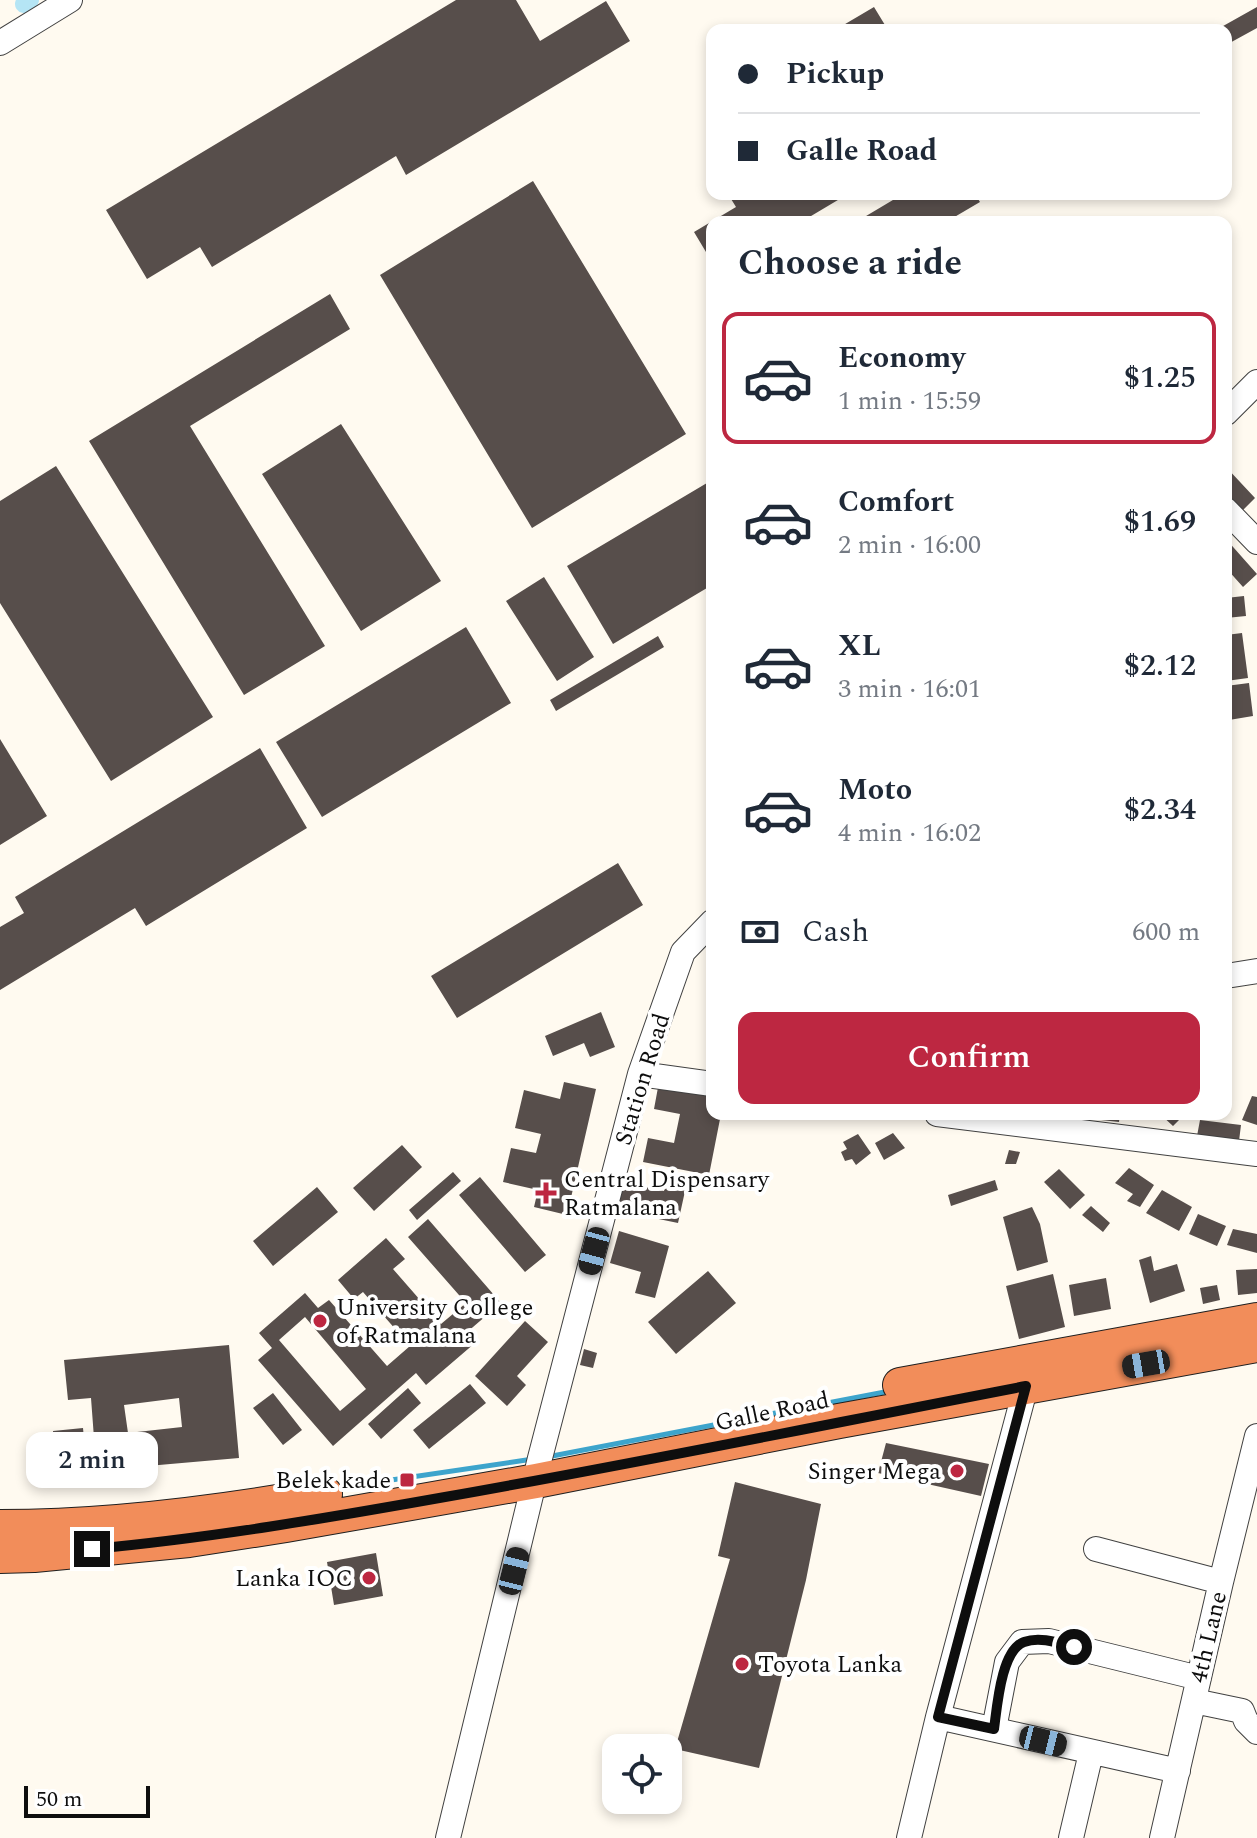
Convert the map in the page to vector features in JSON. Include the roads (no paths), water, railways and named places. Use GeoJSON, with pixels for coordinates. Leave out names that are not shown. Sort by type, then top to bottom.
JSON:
{"type":"FeatureCollection","features":[{"type":"Feature","properties":{"kind":"highway","name":"Galle Road"},"geometry":{"type":"LineString","coordinates":[[0,1556],[228,1535],[538,1470],[851,1395],[1257,1320]]}},
{"type":"Feature","properties":{"kind":"highway","name":"Galle Road"},"geometry":{"type":"LineString","coordinates":[[0,1527],[132,1521],[210,1513],[538,1470],[1257,1345]]}},
{"type":"Feature","properties":{"kind":"street"},"geometry":{"type":"LineString","coordinates":[[0,43],[70,0]]}},
{"type":"Feature","properties":{"kind":"street"},"geometry":{"type":"LineString","coordinates":[[1232,407],[1257,382]]}},
{"type":"Feature","properties":{"kind":"street"},"geometry":{"type":"LineString","coordinates":[[1232,516],[1257,542]]}},
{"type":"Feature","properties":{"kind":"street","name":"Station Road"},"geometry":{"type":"LineString","coordinates":[[448,1838],[538,1470],[640,1074],[683,952],[706,928]]}},
{"type":"Feature","properties":{"kind":"street"},"geometry":{"type":"LineString","coordinates":[[1232,975],[1257,971]]}},
{"type":"Feature","properties":{"kind":"street"},"geometry":{"type":"LineString","coordinates":[[640,1074],[706,1083]]}},
{"type":"Feature","properties":{"kind":"street"},"geometry":{"type":"LineString","coordinates":[[985,1120],[1257,1154]]}},
{"type":"Feature","properties":{"kind":"street"},"geometry":{"type":"LineString","coordinates":[[909,1838],[1026,1386]]}},
{"type":"Feature","properties":{"kind":"street","name":"4th Lane"},"geometry":{"type":"LineString","coordinates":[[1162,1838],[1257,1436]]}},
{"type":"Feature","properties":{"kind":"street"},"geometry":{"type":"LineString","coordinates":[[1096,1549],[1221,1582]]}},
{"type":"Feature","properties":{"kind":"street"},"geometry":{"type":"LineString","coordinates":[[994,1729],[1007,1662],[1022,1642],[1049,1641],[1196,1689],[1250,1703],[1246,1721],[1257,1732]]}},
{"type":"Feature","properties":{"kind":"street"},"geometry":{"type":"LineString","coordinates":[[938,1717],[1178,1771]]}},
{"type":"Feature","properties":{"kind":"street"},"geometry":{"type":"LineString","coordinates":[[1071,1838],[1091,1753]]}},
{"type":"Feature","properties":{"kind":"waterway"},"geometry":{"type":"LineString","coordinates":[[24,4],[30,0]]}},
{"type":"Feature","properties":{"kind":"waterway"},"geometry":{"type":"LineString","coordinates":[[547,1457],[890,1391]]}},
{"type":"Feature","properties":{"kind":"waterway"},"geometry":{"type":"LineString","coordinates":[[337,1488],[533,1459]]}},
{"type":"Feature","properties":{"kind":"place","name":"Central Dispensary Ratmalana"},"geometry":{"type":"Point","coordinates":[546,1193]}},
{"type":"Feature","properties":{"kind":"place","name":"University College of Ratmalana"},"geometry":{"type":"Point","coordinates":[320,1321]}},
{"type":"Feature","properties":{"kind":"place","name":"Singer Mega"},"geometry":{"type":"Point","coordinates":[957,1471]}},
{"type":"Feature","properties":{"kind":"place","name":"Belek kade"},"geometry":{"type":"Point","coordinates":[407,1480]}},
{"type":"Feature","properties":{"kind":"place","name":"Lanka IOC"},"geometry":{"type":"Point","coordinates":[369,1578]}},
{"type":"Feature","properties":{"kind":"place","name":"Toyota Lanka"},"geometry":{"type":"Point","coordinates":[742,1664]}}]}
